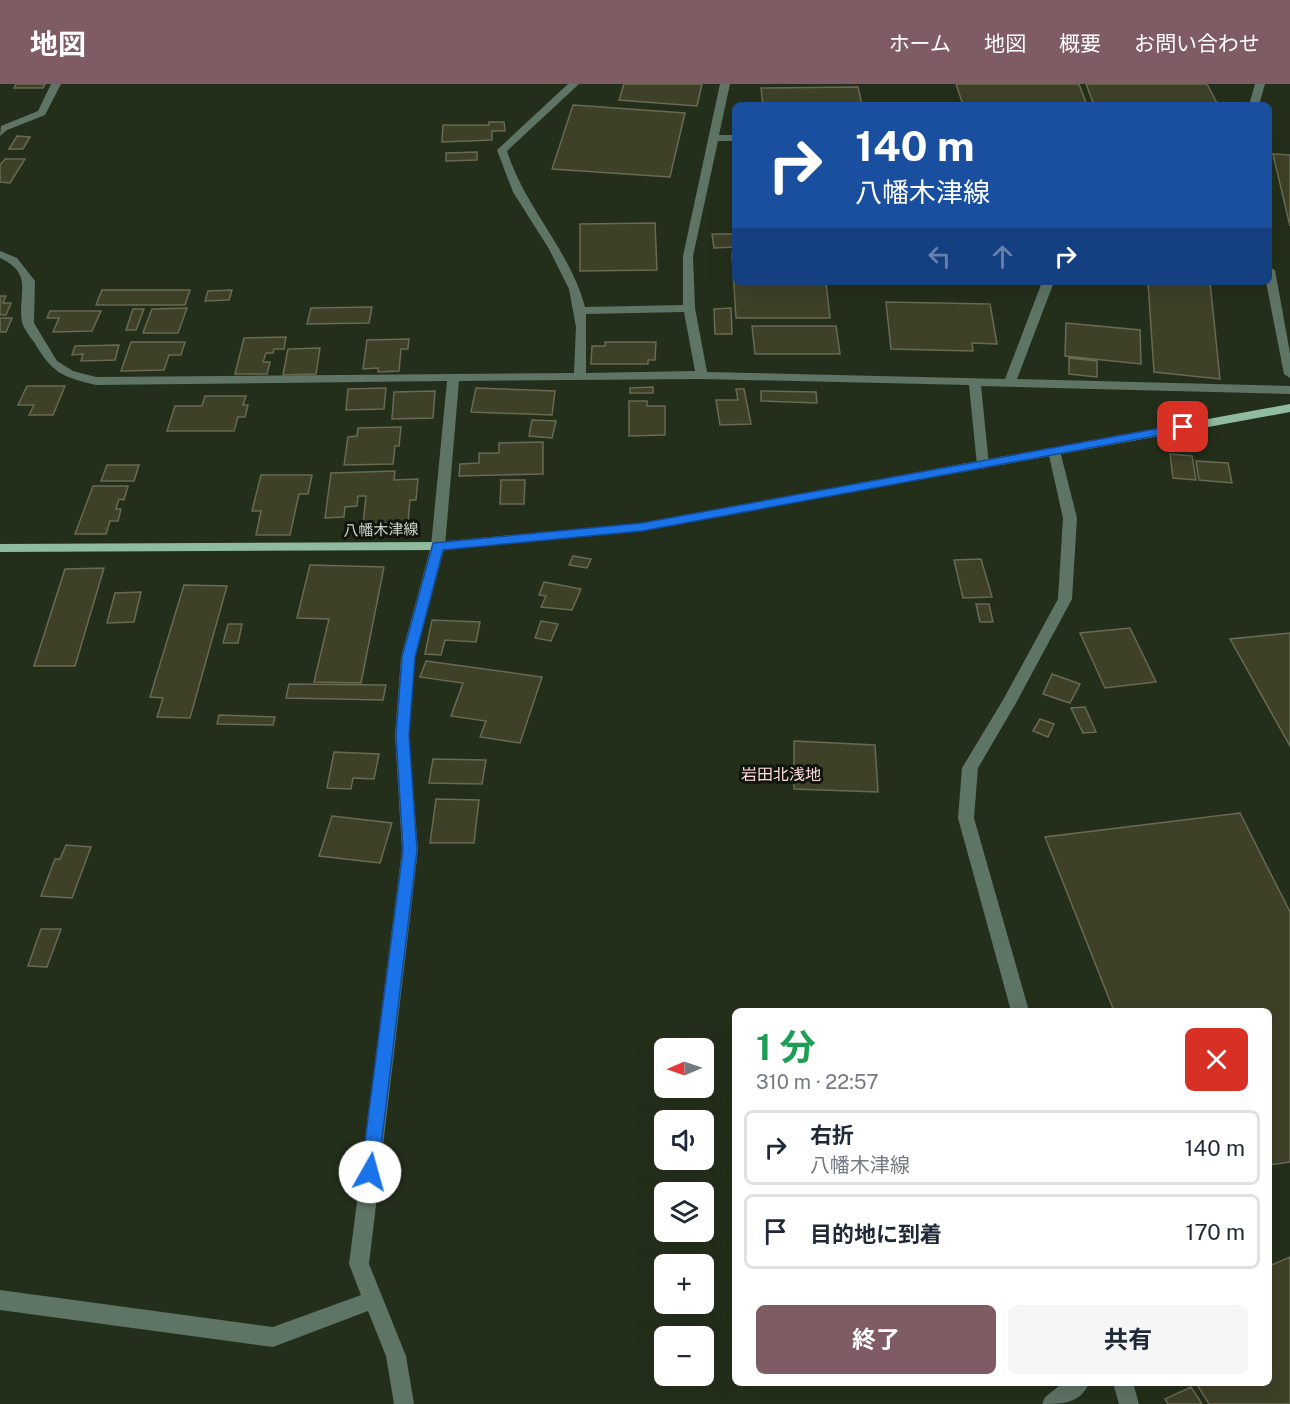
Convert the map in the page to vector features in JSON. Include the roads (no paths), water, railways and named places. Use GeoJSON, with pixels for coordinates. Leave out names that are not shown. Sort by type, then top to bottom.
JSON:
{"type":"FeatureCollection","features":[{"type":"Feature","properties":{"kind":"main road","name":"八幡木津線"},"geometry":{"type":"LineString","coordinates":[[0,548],[438,546],[642,527],[1290,408]]}},
{"type":"Feature","properties":{"kind":"street"},"geometry":{"type":"LineString","coordinates":[[0,133],[4,128],[42,113],[56,84]]}},
{"type":"Feature","properties":{"kind":"street"},"geometry":{"type":"LineString","coordinates":[[574,84],[502,150],[506,170],[566,269],[580,311],[580,375]]}},
{"type":"Feature","properties":{"kind":"street"},"geometry":{"type":"LineString","coordinates":[[702,375],[688,308],[688,256],[725,84]]}},
{"type":"Feature","properties":{"kind":"street"},"geometry":{"type":"LineString","coordinates":[[1255,102],[1260,84]]}},
{"type":"Feature","properties":{"kind":"street"},"geometry":{"type":"LineString","coordinates":[[712,138],[732,138]]}},
{"type":"Feature","properties":{"kind":"street"},"geometry":{"type":"LineString","coordinates":[[0,254],[13,260],[28,281],[28,323],[52,363],[69,374],[96,381],[702,375],[1290,390]]}},
{"type":"Feature","properties":{"kind":"street"},"geometry":{"type":"LineString","coordinates":[[1010,383],[1047,285]]}},
{"type":"Feature","properties":{"kind":"street"},"geometry":{"type":"LineString","coordinates":[[1272,285],[1290,374]]}},
{"type":"Feature","properties":{"kind":"street"},"geometry":{"type":"LineString","coordinates":[[580,311],[688,308]]}},
{"type":"Feature","properties":{"kind":"street"},"geometry":{"type":"LineString","coordinates":[[404,1404],[396,1356],[359,1264],[410,850],[402,735],[408,657],[438,546],[453,377]]}},
{"type":"Feature","properties":{"kind":"street"},"geometry":{"type":"LineString","coordinates":[[975,383],[983,465]]}},
{"type":"Feature","properties":{"kind":"street"},"geometry":{"type":"LineString","coordinates":[[1019,1008],[966,818],[970,768],[1009,703],[1065,599],[1070,518],[1054,451]]}},
{"type":"Feature","properties":{"kind":"street"},"geometry":{"type":"LineString","coordinates":[[0,1300],[273,1337],[373,1300]]}},
{"type":"Feature","properties":{"kind":"street"},"geometry":{"type":"LineString","coordinates":[[1052,1404],[1075,1386]]}},
{"type":"Feature","properties":{"kind":"street"},"geometry":{"type":"LineString","coordinates":[[1124,1386],[1128,1404]]}},
{"type":"Feature","properties":{"kind":"district","name":"岩田北浅地"},"geometry":{"type":"Point","coordinates":[781,774]}}]}
